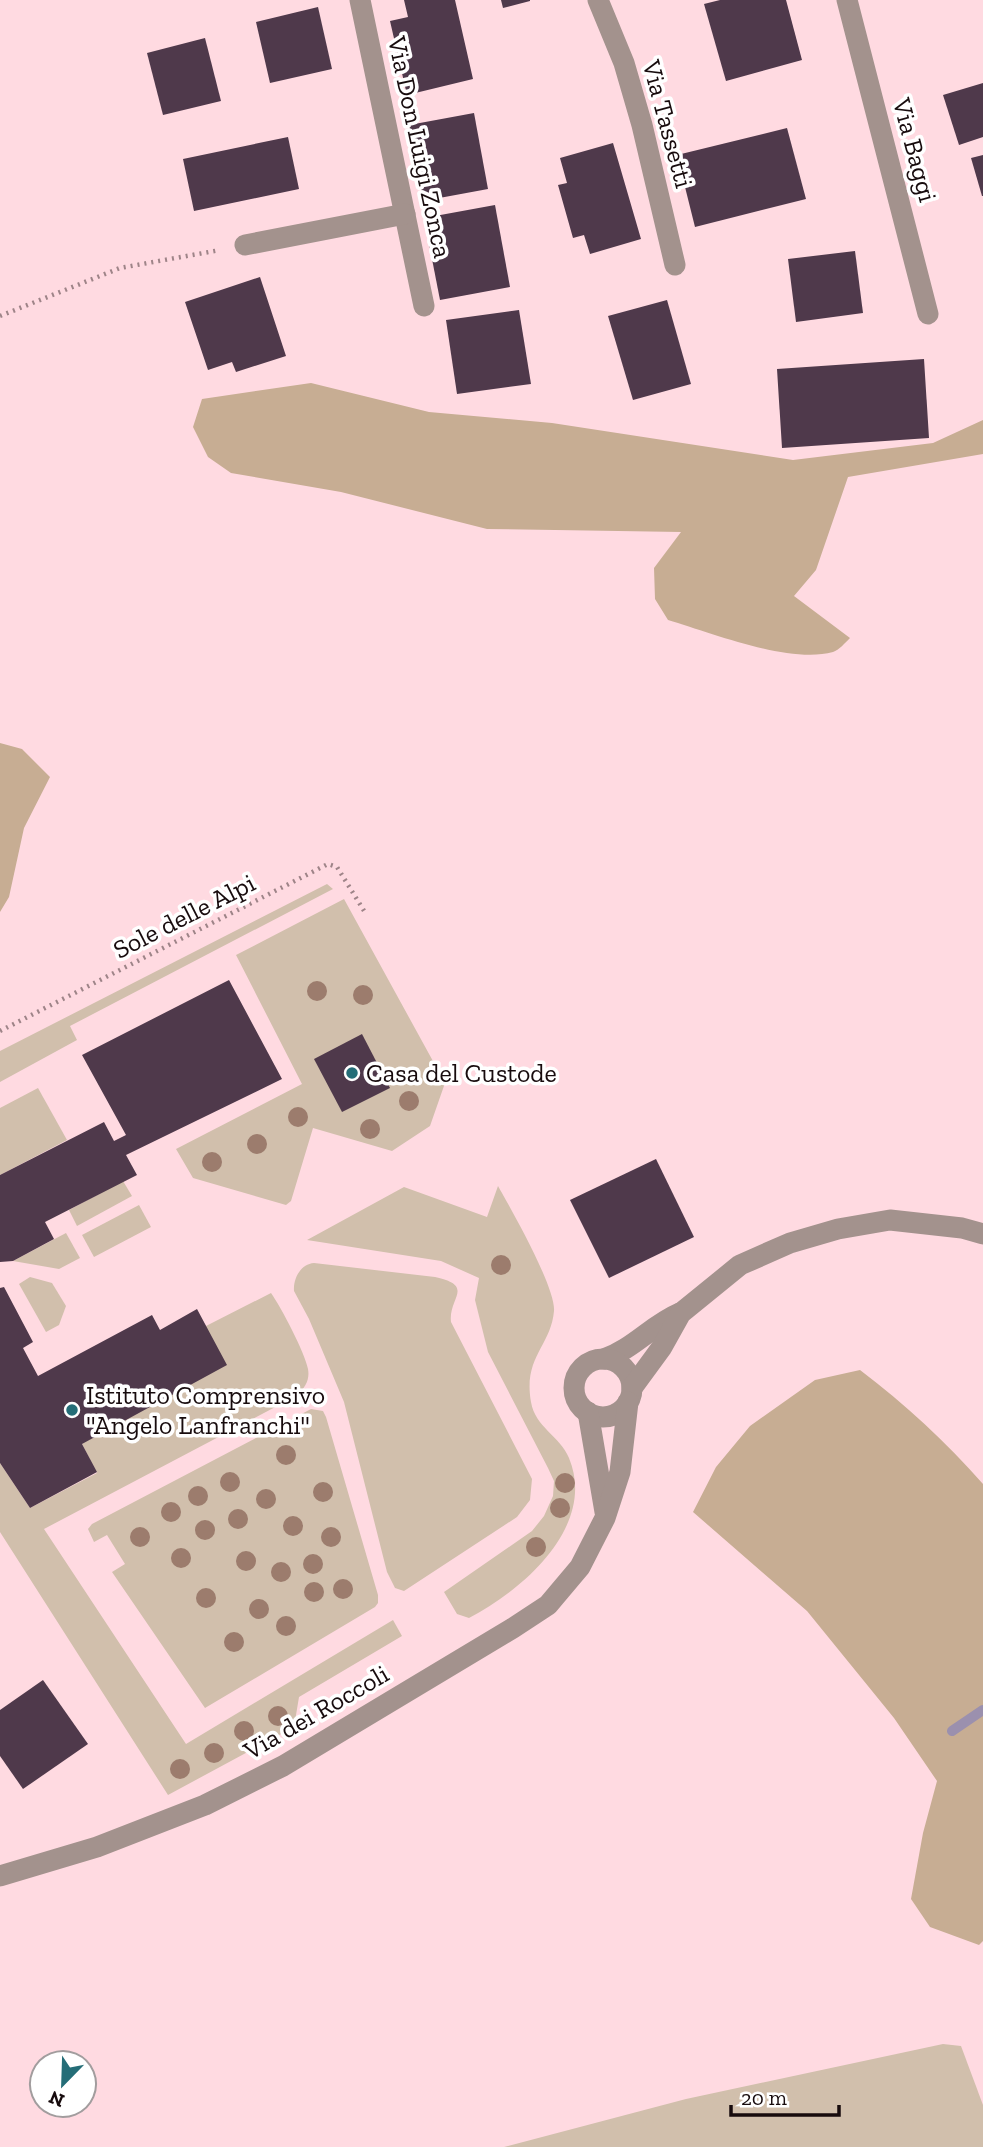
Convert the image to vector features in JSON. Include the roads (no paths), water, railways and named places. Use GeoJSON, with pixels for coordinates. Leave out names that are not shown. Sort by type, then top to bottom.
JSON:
{"type":"FeatureCollection","features":[{"type":"Feature","properties":{"kind":"street","name":"Via Don Luigi Zonca"},"geometry":{"type":"LineString","coordinates":[[360,0],[424,306]]}},
{"type":"Feature","properties":{"kind":"street","name":"Via Tassetti"},"geometry":{"type":"LineString","coordinates":[[598,0],[624,63],[639,112],[675,265]]}},
{"type":"Feature","properties":{"kind":"street","name":"Via Baggi"},"geometry":{"type":"LineString","coordinates":[[847,0],[928,314]]}},
{"type":"Feature","properties":{"kind":"street"},"geometry":{"type":"LineString","coordinates":[[245,245],[405,214]]}},
{"type":"Feature","properties":{"kind":"street","name":"Via dei Roccoli"},"geometry":{"type":"LineString","coordinates":[[0,1876],[97,1847],[205,1805],[283,1766],[548,1605],[580,1567],[606,1518],[620,1472],[630,1395],[681,1313],[740,1265],[790,1243],[838,1229],[890,1220],[962,1228],[983,1234]]}},
{"type":"Feature","properties":{"kind":"street"},"geometry":{"type":"LineString","coordinates":[[606,1518],[588,1412],[576,1398],[575,1381],[586,1365],[626,1350],[667,1319],[681,1313]]}},
{"type":"Feature","properties":{"kind":"street"},"geometry":{"type":"LineString","coordinates":[[588,1412],[605,1417],[622,1410],[630,1395],[627,1372],[613,1361],[604,1359]]}},
{"type":"Feature","properties":{"kind":"waterway"},"geometry":{"type":"LineString","coordinates":[[952,1731],[983,1710]]}},
{"type":"Feature","properties":{"kind":"place","name":"Casa del Custode"},"geometry":{"type":"Point","coordinates":[352,1073]}},
{"type":"Feature","properties":{"kind":"place","name":"Istituto Comprensivo \"Angelo Lanfranchi\""},"geometry":{"type":"Point","coordinates":[72,1410]}}]}
